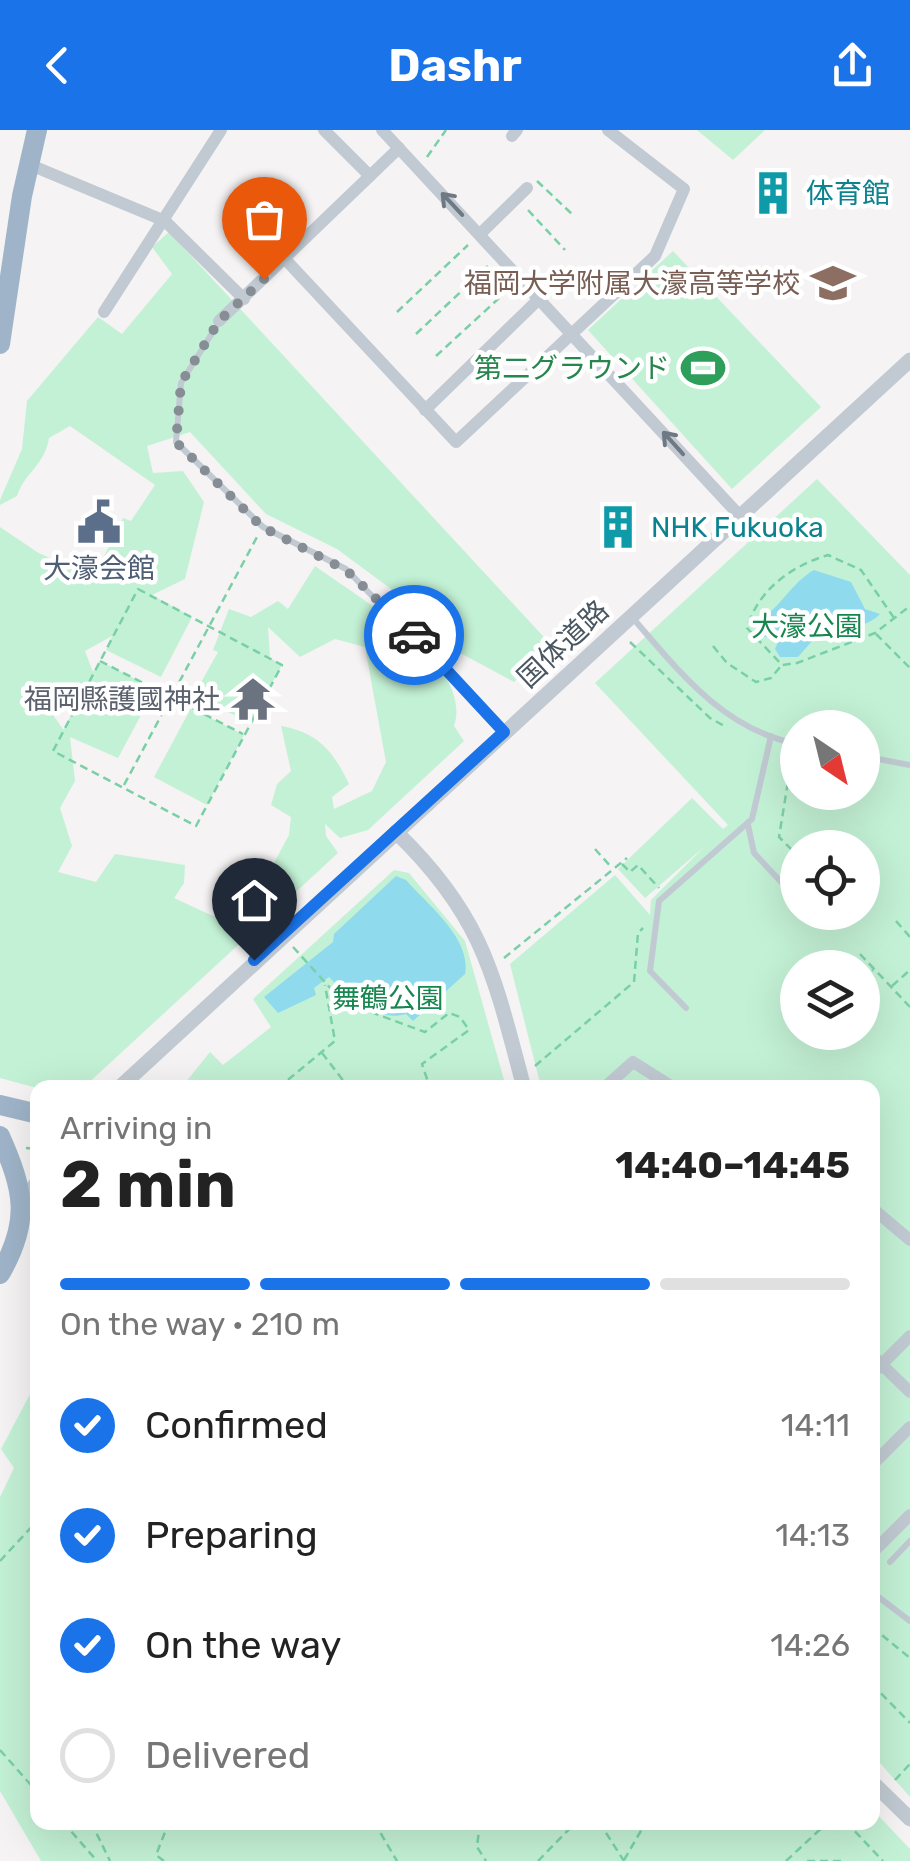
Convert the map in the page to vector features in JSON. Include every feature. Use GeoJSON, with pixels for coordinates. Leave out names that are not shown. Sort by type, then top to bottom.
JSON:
{"type":"FeatureCollection","features":[{"type":"Feature","properties":{"kind":"highway"},"geometry":{"type":"LineString","coordinates":[[0,344],[7,255],[38,130]]}},
{"type":"Feature","properties":{"kind":"highway"},"geometry":{"type":"LineString","coordinates":[[0,1105],[30,1112]]}},
{"type":"Feature","properties":{"kind":"highway"},"geometry":{"type":"LineString","coordinates":[[0,1136],[23,1201],[20,1231],[0,1274]]}},
{"type":"Feature","properties":{"kind":"street"},"geometry":{"type":"LineString","coordinates":[[104,312],[221,130]]}},
{"type":"Feature","properties":{"kind":"street"},"geometry":{"type":"LineString","coordinates":[[324,130],[370,176]]}},
{"type":"Feature","properties":{"kind":"street"},"geometry":{"type":"LineString","coordinates":[[284,259],[456,442],[656,256],[684,188],[608,130]]}},
{"type":"Feature","properties":{"kind":"street"},"geometry":{"type":"LineString","coordinates":[[386,132],[738,515]]}},
{"type":"Feature","properties":{"kind":"street"},"geometry":{"type":"LineString","coordinates":[[219,321],[399,148]]}},
{"type":"Feature","properties":{"kind":"street"},"geometry":{"type":"LineString","coordinates":[[28,164],[165,221],[244,299]]}},
{"type":"Feature","properties":{"kind":"street"},"geometry":{"type":"LineString","coordinates":[[480,234],[528,188]]}},
{"type":"Feature","properties":{"kind":"street"},"geometry":{"type":"LineString","coordinates":[[425,410],[540,298]]}},
{"type":"Feature","properties":{"kind":"street","name":"国体道路"},"geometry":{"type":"LineString","coordinates":[[127,1080],[910,360]]}},
{"type":"Feature","properties":{"kind":"street"},"geometry":{"type":"LineString","coordinates":[[396,832],[439,878],[474,926],[522,1080]]}},
{"type":"Feature","properties":{"kind":"street"},"geometry":{"type":"LineString","coordinates":[[613,1080],[634,1062],[662,1080]]}},
{"type":"Feature","properties":{"kind":"street"},"geometry":{"type":"LineString","coordinates":[[23,1201],[30,1192]]}},
{"type":"Feature","properties":{"kind":"street"},"geometry":{"type":"LineString","coordinates":[[880,1215],[910,1240]]}},
{"type":"Feature","properties":{"kind":"street"},"geometry":{"type":"LineString","coordinates":[[880,1362],[910,1336]]}},
{"type":"Feature","properties":{"kind":"street"},"geometry":{"type":"LineString","coordinates":[[880,1368],[910,1392]]}},
{"type":"Feature","properties":{"kind":"street"},"geometry":{"type":"LineString","coordinates":[[880,1457],[910,1428]]}},
{"type":"Feature","properties":{"kind":"street"},"geometry":{"type":"LineString","coordinates":[[880,1546],[910,1515]]}},
{"type":"Feature","properties":{"kind":"street"},"geometry":{"type":"LineString","coordinates":[[880,1790],[910,1820]]}},
{"type":"Feature","properties":{"kind":"lane"},"geometry":{"type":"LineString","coordinates":[[219,321],[181,383],[176,442],[262,527],[346,570],[504,732]]}},
{"type":"Feature","properties":{"kind":"lane"},"geometry":{"type":"LineString","coordinates":[[630,615],[718,710],[780,739]]}},
{"type":"Feature","properties":{"kind":"lane"},"geometry":{"type":"LineString","coordinates":[[686,1008],[650,972],[659,901],[748,824],[758,808],[771,736]]}},
{"type":"Feature","properties":{"kind":"lane"},"geometry":{"type":"LineString","coordinates":[[880,759],[910,765]]}},
{"type":"Feature","properties":{"kind":"lane"},"geometry":{"type":"LineString","coordinates":[[748,824],[754,853],[780,881]]}},
{"type":"Feature","properties":{"kind":"lane"},"geometry":{"type":"LineString","coordinates":[[890,1562],[910,1541]]}},
{"type":"Feature","properties":{"kind":"lane"},"geometry":{"type":"LineString","coordinates":[[880,1598],[910,1621]]}},
{"type":"Feature","properties":{"kind":"path"},"geometry":{"type":"LineString","coordinates":[[418,169],[446,130]]}},
{"type":"Feature","properties":{"kind":"path"},"geometry":{"type":"LineString","coordinates":[[528,188],[539,180],[573,215]]}},
{"type":"Feature","properties":{"kind":"path"},"geometry":{"type":"LineString","coordinates":[[517,198],[565,250]]}},
{"type":"Feature","properties":{"kind":"path"},"geometry":{"type":"LineString","coordinates":[[397,312],[480,234]]}},
{"type":"Feature","properties":{"kind":"path"},"geometry":{"type":"LineString","coordinates":[[416,334],[500,255]]}},
{"type":"Feature","properties":{"kind":"path"},"geometry":{"type":"LineString","coordinates":[[436,356],[521,278]]}},
{"type":"Feature","properties":{"kind":"path"},"geometry":{"type":"LineString","coordinates":[[123,788],[262,527]]}},
{"type":"Feature","properties":{"kind":"path"},"geometry":{"type":"LineString","coordinates":[[782,664],[747,628],[754,605],[802,563],[828,555],[861,570],[894,618]]}},
{"type":"Feature","properties":{"kind":"path"},"geometry":{"type":"LineString","coordinates":[[138,589],[210,626],[282,665],[196,826],[53,752],[138,589]]}},
{"type":"Feature","properties":{"kind":"path"},"geometry":{"type":"LineString","coordinates":[[713,646],[727,663],[756,682],[770,678],[782,664],[797,663],[875,633],[910,606]]}},
{"type":"Feature","properties":{"kind":"path"},"geometry":{"type":"LineString","coordinates":[[875,633],[910,668]]}},
{"type":"Feature","properties":{"kind":"path"},"geometry":{"type":"LineString","coordinates":[[630,642],[710,718],[730,729]]}},
{"type":"Feature","properties":{"kind":"path"},"geometry":{"type":"LineString","coordinates":[[100,661],[244,735]]}},
{"type":"Feature","properties":{"kind":"path"},"geometry":{"type":"LineString","coordinates":[[595,849],[614,869]]}},
{"type":"Feature","properties":{"kind":"path"},"geometry":{"type":"LineString","coordinates":[[504,958],[626,858]]}},
{"type":"Feature","properties":{"kind":"path"},"geometry":{"type":"LineString","coordinates":[[621,862],[630,872],[638,865],[660,888],[654,894],[659,901]]}},
{"type":"Feature","properties":{"kind":"path"},"geometry":{"type":"LineString","coordinates":[[533,1068],[634,982],[638,932],[658,912]]}},
{"type":"Feature","properties":{"kind":"path"},"geometry":{"type":"LineString","coordinates":[[896,921],[910,937]]}},
{"type":"Feature","properties":{"kind":"path"},"geometry":{"type":"LineString","coordinates":[[302,958],[343,1002],[425,1032],[449,1013],[460,1016],[469,1030],[422,1064],[427,1080]]}},
{"type":"Feature","properties":{"kind":"path"},"geometry":{"type":"LineString","coordinates":[[891,987],[910,970]]}},
{"type":"Feature","properties":{"kind":"path"},"geometry":{"type":"LineString","coordinates":[[880,975],[910,1007]]}},
{"type":"Feature","properties":{"kind":"path"},"geometry":{"type":"LineString","coordinates":[[288,1080],[335,1040],[324,983]]}},
{"type":"Feature","properties":{"kind":"path"},"geometry":{"type":"LineString","coordinates":[[321,1052],[343,1080]]}},
{"type":"Feature","properties":{"kind":"path"},"geometry":{"type":"LineString","coordinates":[[0,1561],[30,1529]]}},
{"type":"Feature","properties":{"kind":"path"},"geometry":{"type":"LineString","coordinates":[[880,1634],[910,1658]]}},
{"type":"Feature","properties":{"kind":"path"},"geometry":{"type":"LineString","coordinates":[[880,1692],[910,1723]]}},
{"type":"Feature","properties":{"kind":"path"},"geometry":{"type":"LineString","coordinates":[[0,1750],[30,1784]]}},
{"type":"Feature","properties":{"kind":"path"},"geometry":{"type":"LineString","coordinates":[[894,1780],[910,1764]]}},
{"type":"Feature","properties":{"kind":"path"},"geometry":{"type":"LineString","coordinates":[[70,1830],[96,1861]]}},
{"type":"Feature","properties":{"kind":"path"},"geometry":{"type":"LineString","coordinates":[[95,1830],[110,1861]]}},
{"type":"Feature","properties":{"kind":"path"},"geometry":{"type":"LineString","coordinates":[[164,1861],[156,1855],[166,1830]]}},
{"type":"Feature","properties":{"kind":"path"},"geometry":{"type":"LineString","coordinates":[[379,1830],[398,1861]]}},
{"type":"Feature","properties":{"kind":"path"},"geometry":{"type":"LineString","coordinates":[[479,1830],[477,1848],[486,1861]]}},
{"type":"Feature","properties":{"kind":"path"},"geometry":{"type":"LineString","coordinates":[[538,1861],[568,1830]]}},
{"type":"Feature","properties":{"kind":"path"},"geometry":{"type":"LineString","coordinates":[[603,1830],[624,1861],[642,1830]]}},
{"type":"Feature","properties":{"kind":"path"},"geometry":{"type":"LineString","coordinates":[[786,1861],[819,1830]]}},
{"type":"Feature","properties":{"kind":"path"},"geometry":{"type":"LineString","coordinates":[[854,1830],[883,1861]]}},
{"type":"Feature","properties":{"kind":"path"},"geometry":{"type":"LineString","coordinates":[[807,1861],[841,1861]]}},
{"type":"Feature","properties":{"kind":"green space"},"geometry":{"type":"Polygon","coordinates":[[[697,130],[765,130],[733,160],[697,130]]]}},
{"type":"Feature","properties":{"kind":"green space","name":"福岡縣護國神社"},"geometry":{"type":"Polygon","coordinates":[[[169,232],[554,648],[514,682],[449,647],[391,589],[337,549],[266,514],[190,432],[147,446],[153,473],[183,471],[204,502],[185,579],[152,595],[192,617],[161,677],[106,650],[112,636],[85,651],[93,672],[100,661],[155,689],[118,758],[70,737],[75,781],[60,808],[72,846],[58,872],[96,882],[115,854],[185,865],[184,883],[174,898],[239,928],[289,835],[291,817],[271,805],[277,784],[291,771],[281,726],[315,739],[337,762],[349,784],[332,797],[334,809],[372,791],[386,762],[365,647],[335,639],[300,657],[268,627],[270,658],[282,665],[250,723],[194,695],[218,652],[213,650],[229,609],[251,617],[278,601],[288,609],[315,566],[383,613],[430,656],[447,679],[456,703],[454,726],[464,741],[368,830],[340,838],[325,824],[326,836],[338,853],[92,1080],[30,1080],[30,1086],[0,1078],[0,527],[37,552],[93,579],[123,518],[131,521],[155,485],[70,426],[49,438],[17,496],[0,505],[0,500],[22,449],[27,401],[98,317],[122,334],[172,274],[152,247],[169,232]],[[43,701],[63,729],[74,709],[43,701]]]}},
{"type":"Feature","properties":{"kind":"green space","name":"第二グラウンド"},"geometry":{"type":"Polygon","coordinates":[[[673,251],[821,407],[732,489],[588,330],[673,251]]]}},
{"type":"Feature","properties":{"kind":"green space","name":"大濠公園"},"geometry":{"type":"Polygon","coordinates":[[[817,479],[910,575],[910,1797],[880,1763],[880,1080],[539,1080],[510,964],[615,875],[650,915],[651,900],[704,847],[645,898],[618,869],[692,798],[723,829],[728,825],[595,683],[817,479]]]}},
{"type":"Feature","properties":{"kind":"green space"},"geometry":{"type":"Polygon","coordinates":[[[191,708],[244,735],[207,805],[154,777],[191,708]]]}},
{"type":"Feature","properties":{"kind":"green space","name":"舞鶴公園"},"geometry":{"type":"Polygon","coordinates":[[[394,870],[409,873],[465,941],[504,1080],[187,1080],[210,1052],[223,1065],[271,1027],[253,999],[394,870]]]}},
{"type":"Feature","properties":{"kind":"green space"},"geometry":{"type":"Polygon","coordinates":[[[30,1394],[30,1830],[880,1830],[880,1817],[910,1849],[910,1861],[41,1861],[0,1791],[0,1497],[14,1468],[1,1449],[30,1394]]]}},
{"type":"Feature","properties":{"kind":"water"},"geometry":{"type":"Polygon","coordinates":[[[814,570],[851,582],[865,609],[880,614],[831,639],[813,640],[798,657],[780,657],[775,649],[778,642],[773,636],[761,637],[754,621],[769,613],[814,570]]]}},
{"type":"Feature","properties":{"kind":"water"},"geometry":{"type":"Polygon","coordinates":[[[396,876],[406,880],[455,935],[462,948],[465,974],[413,1021],[406,1014],[384,1015],[364,1006],[329,977],[314,988],[316,995],[278,1013],[264,997],[333,942],[334,934],[396,876]]]}},
{"type":"Feature","properties":{"kind":"way so far"},"geometry":{"type":"LineString","coordinates":[[264,279],[219,321],[181,383],[176,442],[262,527],[346,570],[414,635]]}},
{"type":"Feature","properties":{"kind":"place","name":"体育館"},"geometry":{"type":"Point","coordinates":[773,193]}},
{"type":"Feature","properties":{"kind":"place","name":"福岡大学附属大濠高等学校"},"geometry":{"type":"Point","coordinates":[833,283]}},
{"type":"Feature","properties":{"kind":"place","name":"第二グラウンド"},"geometry":{"type":"Point","coordinates":[703,368]}},
{"type":"Feature","properties":{"kind":"place","name":"大濠会館"},"geometry":{"type":"Point","coordinates":[99,522]}},
{"type":"Feature","properties":{"kind":"place","name":"NHK Fukuoka"},"geometry":{"type":"Point","coordinates":[618,527]}},
{"type":"Feature","properties":{"kind":"place","name":"福岡縣護國神社"},"geometry":{"type":"Point","coordinates":[253,699]}},
{"type":"Feature","properties":{"kind":"route"},"geometry":{"type":"LineString","coordinates":[[254,960],[504,732],[414,635]]}}]}
